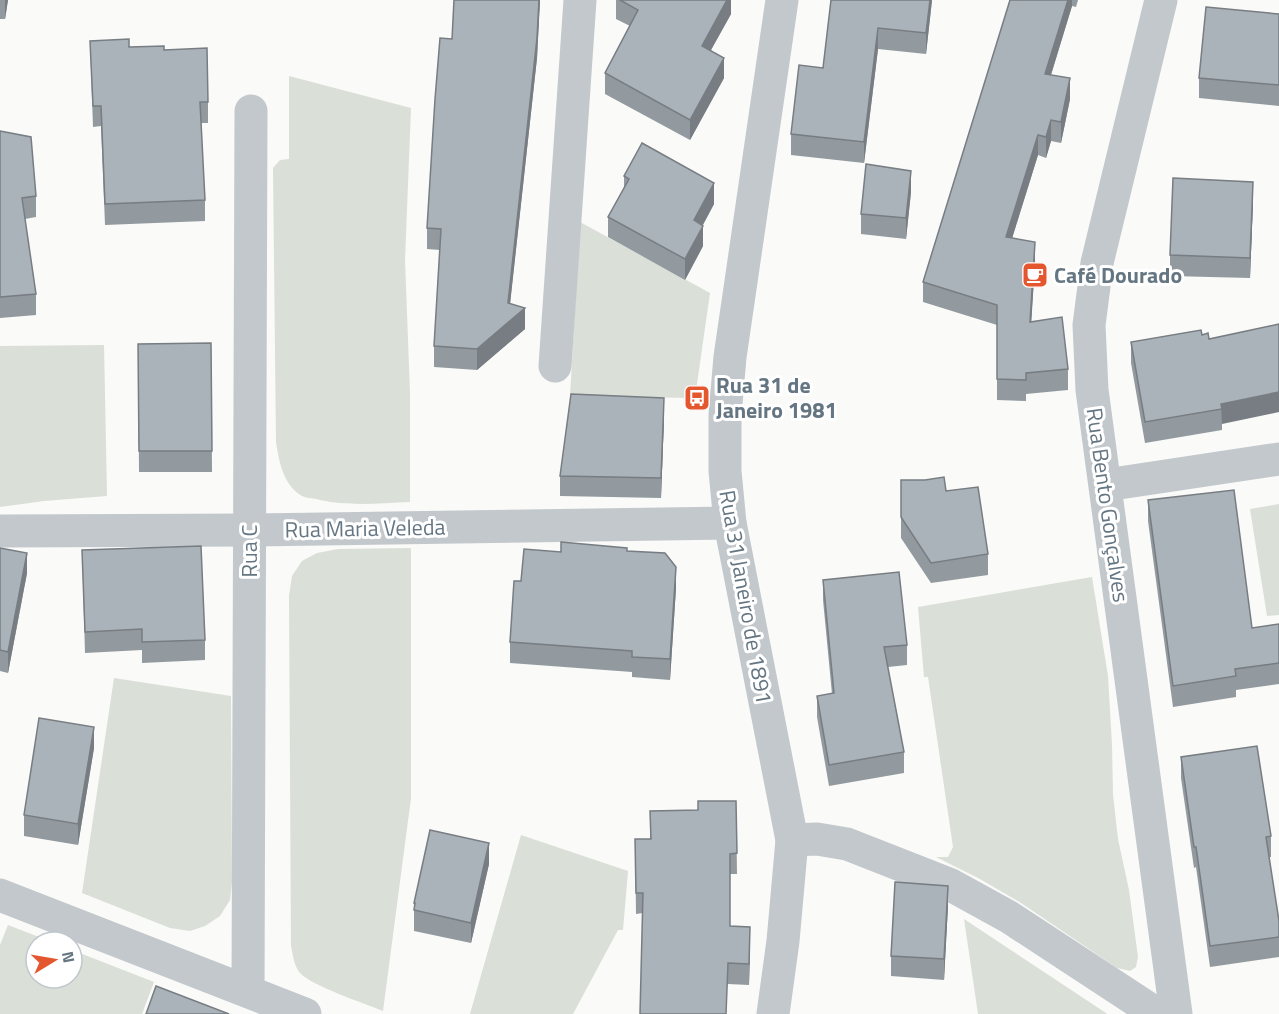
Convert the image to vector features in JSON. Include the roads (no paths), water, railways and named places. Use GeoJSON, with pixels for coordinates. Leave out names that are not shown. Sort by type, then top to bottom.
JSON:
{"type":"FeatureCollection","features":[{"type":"Feature","properties":{"kind":"street"},"geometry":{"type":"LineString","coordinates":[[555,366],[580,0]]}},
{"type":"Feature","properties":{"kind":"street","name":"Rua 31 Janeiro de 1891"},"geometry":{"type":"LineString","coordinates":[[773,1014],[783,941],[792,840],[730,523],[725,471],[725,415],[729,369],[782,0]]}},
{"type":"Feature","properties":{"kind":"street","name":"Rua Bento Gonçalves"},"geometry":{"type":"LineString","coordinates":[[1161,0],[1097,263],[1089,325],[1092,390],[1176,1014]]}},
{"type":"Feature","properties":{"kind":"street","name":"Rua C"},"geometry":{"type":"LineString","coordinates":[[248,992],[251,111]]}},
{"type":"Feature","properties":{"kind":"street"},"geometry":{"type":"LineString","coordinates":[[1106,485],[1279,459]]}},
{"type":"Feature","properties":{"kind":"street","name":"Rua Maria Veleda"},"geometry":{"type":"LineString","coordinates":[[0,531],[730,523]]}},
{"type":"Feature","properties":{"kind":"street"},"geometry":{"type":"LineString","coordinates":[[792,840],[817,839],[847,844],[949,884],[1009,917],[1157,1014]]}},
{"type":"Feature","properties":{"kind":"street"},"geometry":{"type":"LineString","coordinates":[[0,895],[298,1013]]}},
{"type":"Feature","properties":{"kind":"place","name":"Café Dourado"},"geometry":{"type":"Point","coordinates":[1035,275]}},
{"type":"Feature","properties":{"kind":"place","name":"Rua 31 de Janeiro 1981"},"geometry":{"type":"Point","coordinates":[697,398]}}]}
